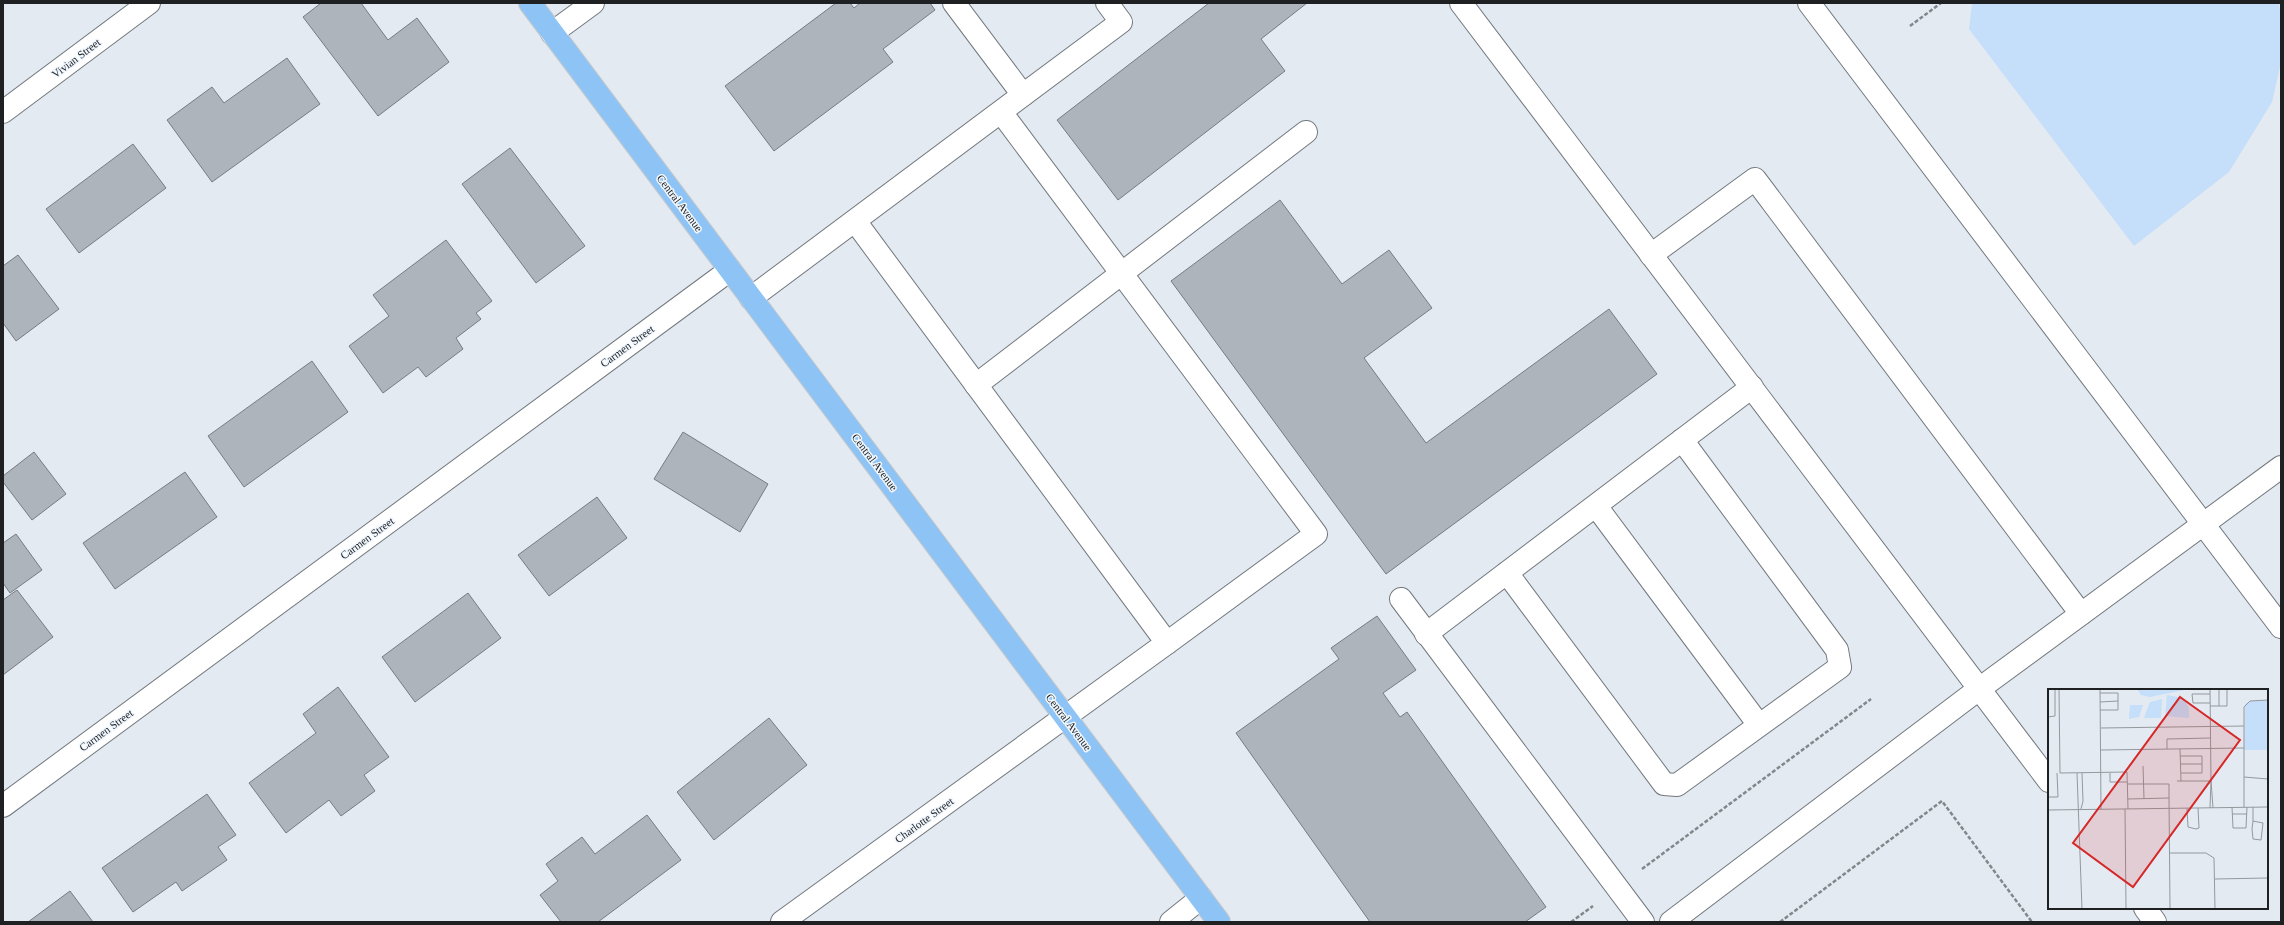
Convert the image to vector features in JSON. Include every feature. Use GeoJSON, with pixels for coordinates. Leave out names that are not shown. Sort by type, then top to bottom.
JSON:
{"type":"FeatureCollection","features":[{"type":"Feature","properties":{"kind":"main road","name":"Central Avenue"},"geometry":{"type":"LineString","coordinates":[[530,3],[1219,922]]}},
{"type":"Feature","properties":{"kind":"street","name":"Vivian Street"},"geometry":{"type":"LineString","coordinates":[[3,112],[149,3]]}},
{"type":"Feature","properties":{"kind":"street"},"geometry":{"type":"LineString","coordinates":[[552,33],[593,3]]}},
{"type":"Feature","properties":{"kind":"street"},"geometry":{"type":"LineString","coordinates":[[954,3],[1023,95]]}},
{"type":"Feature","properties":{"kind":"street"},"geometry":{"type":"LineString","coordinates":[[751,298],[1121,22],[1107,3]]}},
{"type":"Feature","properties":{"kind":"street"},"geometry":{"type":"LineString","coordinates":[[1461,3],[2048,780]]}},
{"type":"Feature","properties":{"kind":"street"},"geometry":{"type":"LineString","coordinates":[[1809,3],[2281,627]]}},
{"type":"Feature","properties":{"kind":"street"},"geometry":{"type":"LineString","coordinates":[[1001,112],[1121,273]]}},
{"type":"Feature","properties":{"kind":"street"},"geometry":{"type":"LineString","coordinates":[[976,385],[1306,132]]}},
{"type":"Feature","properties":{"kind":"street"},"geometry":{"type":"LineString","coordinates":[[1651,255],[1755,179],[2081,614]]}},
{"type":"Feature","properties":{"kind":"street"},"geometry":{"type":"LineString","coordinates":[[854,221],[1167,642]]}},
{"type":"Feature","properties":{"kind":"street","name":"Carmen Street"},"geometry":{"type":"LineString","coordinates":[[3,806],[730,270]]}},
{"type":"Feature","properties":{"kind":"street","name":"Charlotte Street"},"geometry":{"type":"LineString","coordinates":[[782,922],[1316,534],[1121,273]]}},
{"type":"Feature","properties":{"kind":"street"},"geometry":{"type":"LineString","coordinates":[[1426,634],[1752,387]]}},
{"type":"Feature","properties":{"kind":"street"},"geometry":{"type":"LineString","coordinates":[[1507,573],[1664,784],[1677,785],[1840,667],[1837,650],[1682,440]]}},
{"type":"Feature","properties":{"kind":"street"},"geometry":{"type":"LineString","coordinates":[[1671,922],[1979,689],[2281,467]]}},
{"type":"Feature","properties":{"kind":"street"},"geometry":{"type":"LineString","coordinates":[[1596,506],[1759,725]]}},
{"type":"Feature","properties":{"kind":"street"},"geometry":{"type":"LineString","coordinates":[[1401,599],[1643,922]]}},
{"type":"Feature","properties":{"kind":"street"},"geometry":{"type":"LineString","coordinates":[[1171,922],[1201,898]]}},
{"type":"Feature","properties":{"kind":"street"},"geometry":{"type":"LineString","coordinates":[[2146,909],[2155,922]]}},
{"type":"Feature","properties":{"kind":"path"},"geometry":{"type":"LineString","coordinates":[[1910,26],[1941,3]]}},
{"type":"Feature","properties":{"kind":"path"},"geometry":{"type":"LineString","coordinates":[[1571,922],[1871,699]]}},
{"type":"Feature","properties":{"kind":"path"},"geometry":{"type":"LineString","coordinates":[[1780,922],[1942,801],[2032,922]]}},
{"type":"Feature","properties":{"kind":"shaded area"},"geometry":{"type":"Polygon","coordinates":[[[1972,3],[2279,3],[2281,17],[2281,62],[2272,102],[2229,172],[2134,246],[1969,29],[1972,3]]]}},
{"type":"Feature","properties":{"kind":"building"},"geometry":{"type":"Polygon","coordinates":[[[321,3],[361,3],[388,40],[417,18],[449,62],[378,116],[303,17],[321,3]]]}},
{"type":"Feature","properties":{"kind":"building"},"geometry":{"type":"Polygon","coordinates":[[[836,3],[850,3],[854,8],[860,3],[930,3],[935,10],[883,49],[893,62],[774,151],[725,86],[836,3]]]}},
{"type":"Feature","properties":{"kind":"building"},"geometry":{"type":"Polygon","coordinates":[[[1209,3],[1307,3],[1261,39],[1285,71],[1118,200],[1057,120],[1209,3]]]}},
{"type":"Feature","properties":{"kind":"building"},"geometry":{"type":"Polygon","coordinates":[[[287,58],[320,104],[212,182],[167,120],[212,87],[224,103],[287,58]]]}},
{"type":"Feature","properties":{"kind":"building"},"geometry":{"type":"Polygon","coordinates":[[[133,144],[166,188],[79,253],[46,209],[133,144]]]}},
{"type":"Feature","properties":{"kind":"building"},"geometry":{"type":"Polygon","coordinates":[[[510,148],[585,246],[536,283],[462,184],[510,148]]]}},
{"type":"Feature","properties":{"kind":"building"},"geometry":{"type":"Polygon","coordinates":[[[1280,200],[1342,284],[1389,250],[1432,308],[1364,358],[1426,443],[1609,309],[1657,374],[1386,574],[1171,281],[1280,200]]]}},
{"type":"Feature","properties":{"kind":"building"},"geometry":{"type":"Polygon","coordinates":[[[446,240],[492,301],[476,313],[481,319],[456,338],[463,349],[426,377],[418,367],[383,393],[349,346],[389,316],[373,295],[446,240]]]}},
{"type":"Feature","properties":{"kind":"building"},"geometry":{"type":"Polygon","coordinates":[[[18,255],[59,309],[16,341],[3,323],[3,266],[18,255]]]}},
{"type":"Feature","properties":{"kind":"building"},"geometry":{"type":"Polygon","coordinates":[[[312,361],[348,412],[244,487],[208,436],[312,361]]]}},
{"type":"Feature","properties":{"kind":"building"},"geometry":{"type":"Polygon","coordinates":[[[683,432],[768,484],[740,532],[654,479],[683,432]]]}},
{"type":"Feature","properties":{"kind":"building"},"geometry":{"type":"Polygon","coordinates":[[[34,452],[66,494],[32,520],[3,482],[3,476],[34,452]]]}},
{"type":"Feature","properties":{"kind":"building"},"geometry":{"type":"Polygon","coordinates":[[[185,472],[217,517],[115,589],[83,543],[185,472]]]}},
{"type":"Feature","properties":{"kind":"building"},"geometry":{"type":"Polygon","coordinates":[[[597,497],[627,538],[549,596],[518,555],[597,497]]]}},
{"type":"Feature","properties":{"kind":"building"},"geometry":{"type":"Polygon","coordinates":[[[16,534],[42,570],[10,593],[3,583],[3,543],[16,534]]]}},
{"type":"Feature","properties":{"kind":"building"},"geometry":{"type":"Polygon","coordinates":[[[17,590],[53,637],[3,675],[3,600],[17,590]]]}},
{"type":"Feature","properties":{"kind":"building"},"geometry":{"type":"Polygon","coordinates":[[[468,593],[501,638],[415,702],[382,657],[468,593]]]}},
{"type":"Feature","properties":{"kind":"building"},"geometry":{"type":"Polygon","coordinates":[[[1377,616],[1416,670],[1383,693],[1400,717],[1407,712],[1546,907],[1525,922],[1370,922],[1236,733],[1339,659],[1331,648],[1377,616]]]}},
{"type":"Feature","properties":{"kind":"building"},"geometry":{"type":"Polygon","coordinates":[[[338,687],[389,757],[364,775],[375,791],[341,816],[329,800],[286,833],[249,783],[316,733],[303,714],[338,687]]]}},
{"type":"Feature","properties":{"kind":"building"},"geometry":{"type":"Polygon","coordinates":[[[769,718],[807,765],[714,840],[677,792],[769,718]]]}},
{"type":"Feature","properties":{"kind":"building"},"geometry":{"type":"Polygon","coordinates":[[[207,794],[236,835],[218,847],[227,860],[182,891],[176,882],[133,912],[102,868],[207,794]]]}},
{"type":"Feature","properties":{"kind":"building"},"geometry":{"type":"Polygon","coordinates":[[[647,815],[681,860],[598,922],[561,922],[540,895],[558,881],[546,864],[582,837],[595,854],[647,815]]]}},
{"type":"Feature","properties":{"kind":"building"},"geometry":{"type":"Polygon","coordinates":[[[70,891],[93,922],[28,922],[70,891]]]}}]}
